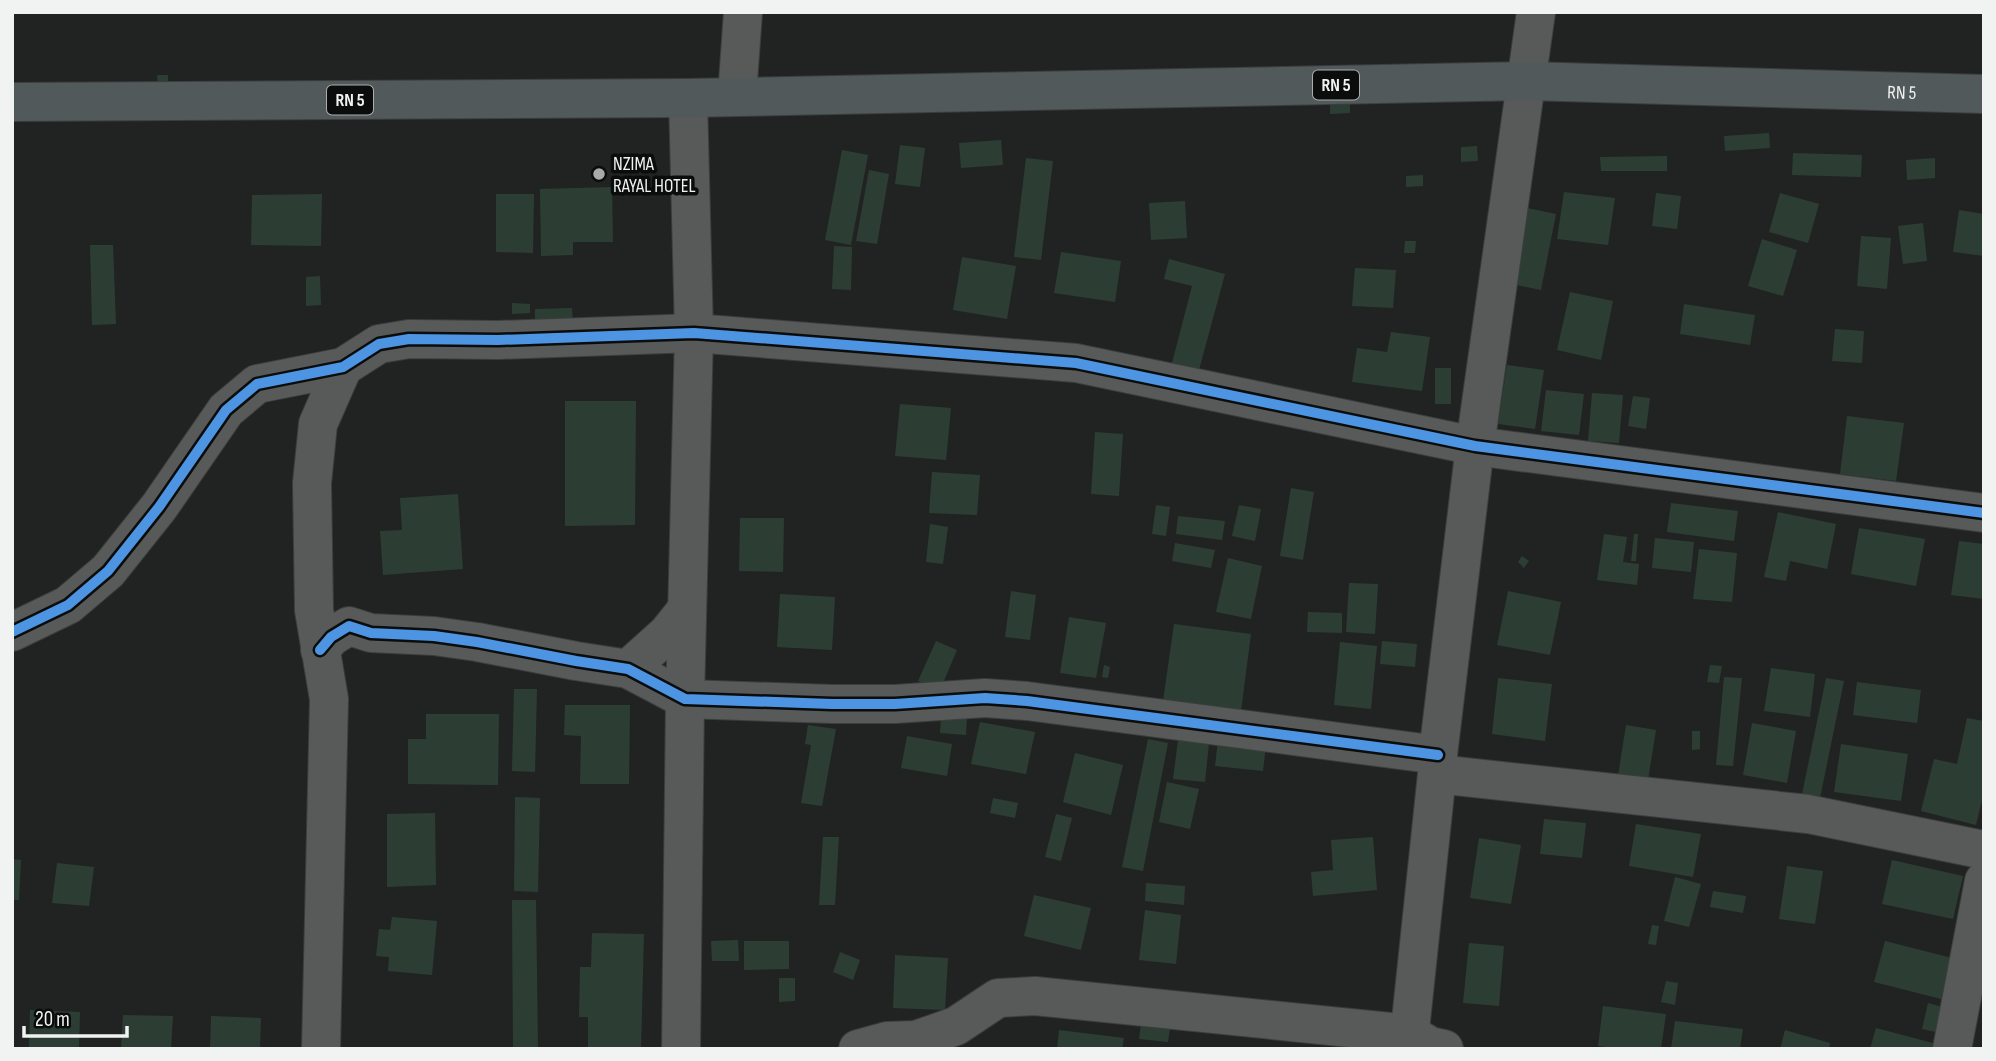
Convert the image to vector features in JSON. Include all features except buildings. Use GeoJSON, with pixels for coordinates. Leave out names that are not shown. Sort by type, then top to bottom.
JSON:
{"type":"FeatureCollection","features":[{"type":"Feature","properties":{"kind":"main road","name":"RN 5"},"geometry":{"type":"LineString","coordinates":[[12,102],[688,98],[1526,81],[1984,94]]}},
{"type":"Feature","properties":{"kind":"street"},"geometry":{"type":"LineString","coordinates":[[737,96],[743,12]]}},
{"type":"Feature","properties":{"kind":"street"},"geometry":{"type":"LineString","coordinates":[[1409,1041],[1437,765],[1475,446],[1536,12]]}},
{"type":"Feature","properties":{"kind":"street"},"geometry":{"type":"LineString","coordinates":[[681,1049],[685,699],[694,333],[688,98]]}},
{"type":"Feature","properties":{"kind":"street"},"geometry":{"type":"LineString","coordinates":[[12,632],[68,604],[108,571],[159,507],[226,410],[257,384],[343,367],[379,344],[409,339],[498,340],[694,333],[1076,363],[1475,446],[1984,513]]}},
{"type":"Feature","properties":{"kind":"street"},"geometry":{"type":"LineString","coordinates":[[321,1049],[329,699],[334,638],[313,598],[312,483],[318,424],[343,367]]}},
{"type":"Feature","properties":{"kind":"street"},"geometry":{"type":"LineString","coordinates":[[628,669],[667,634],[687,608]]}},
{"type":"Feature","properties":{"kind":"street"},"geometry":{"type":"LineString","coordinates":[[334,638],[371,633],[434,636],[477,642],[576,662],[628,669],[685,699],[895,704],[985,698],[1054,705],[1437,765],[1808,814],[1984,850]]}},
{"type":"Feature","properties":{"kind":"street"},"geometry":{"type":"LineString","coordinates":[[1952,1049],[1984,881]]}},
{"type":"Feature","properties":{"kind":"street"},"geometry":{"type":"LineString","coordinates":[[858,1049],[887,1041],[916,1040],[956,1026],[998,998],[1035,996],[1409,1041],[1444,1049]]}},
{"type":"Feature","properties":{"kind":"cycle path"},"geometry":{"type":"LineString","coordinates":[[12,632],[68,605],[108,571],[159,507],[226,410],[257,384],[343,367],[379,344],[409,339],[498,340],[694,333],[1076,363],[1475,446],[1984,513]]}},
{"type":"Feature","properties":{"kind":"cycle path"},"geometry":{"type":"LineString","coordinates":[[320,650],[331,637],[349,626],[371,633],[434,636],[477,642],[628,669],[685,699],[832,704],[895,704],[985,698],[1027,701],[1438,755]]}},
{"type":"Feature","properties":{"kind":"place","name":"NZIMA RAYAL HOTEL"},"geometry":{"type":"Point","coordinates":[599,174]}}]}
